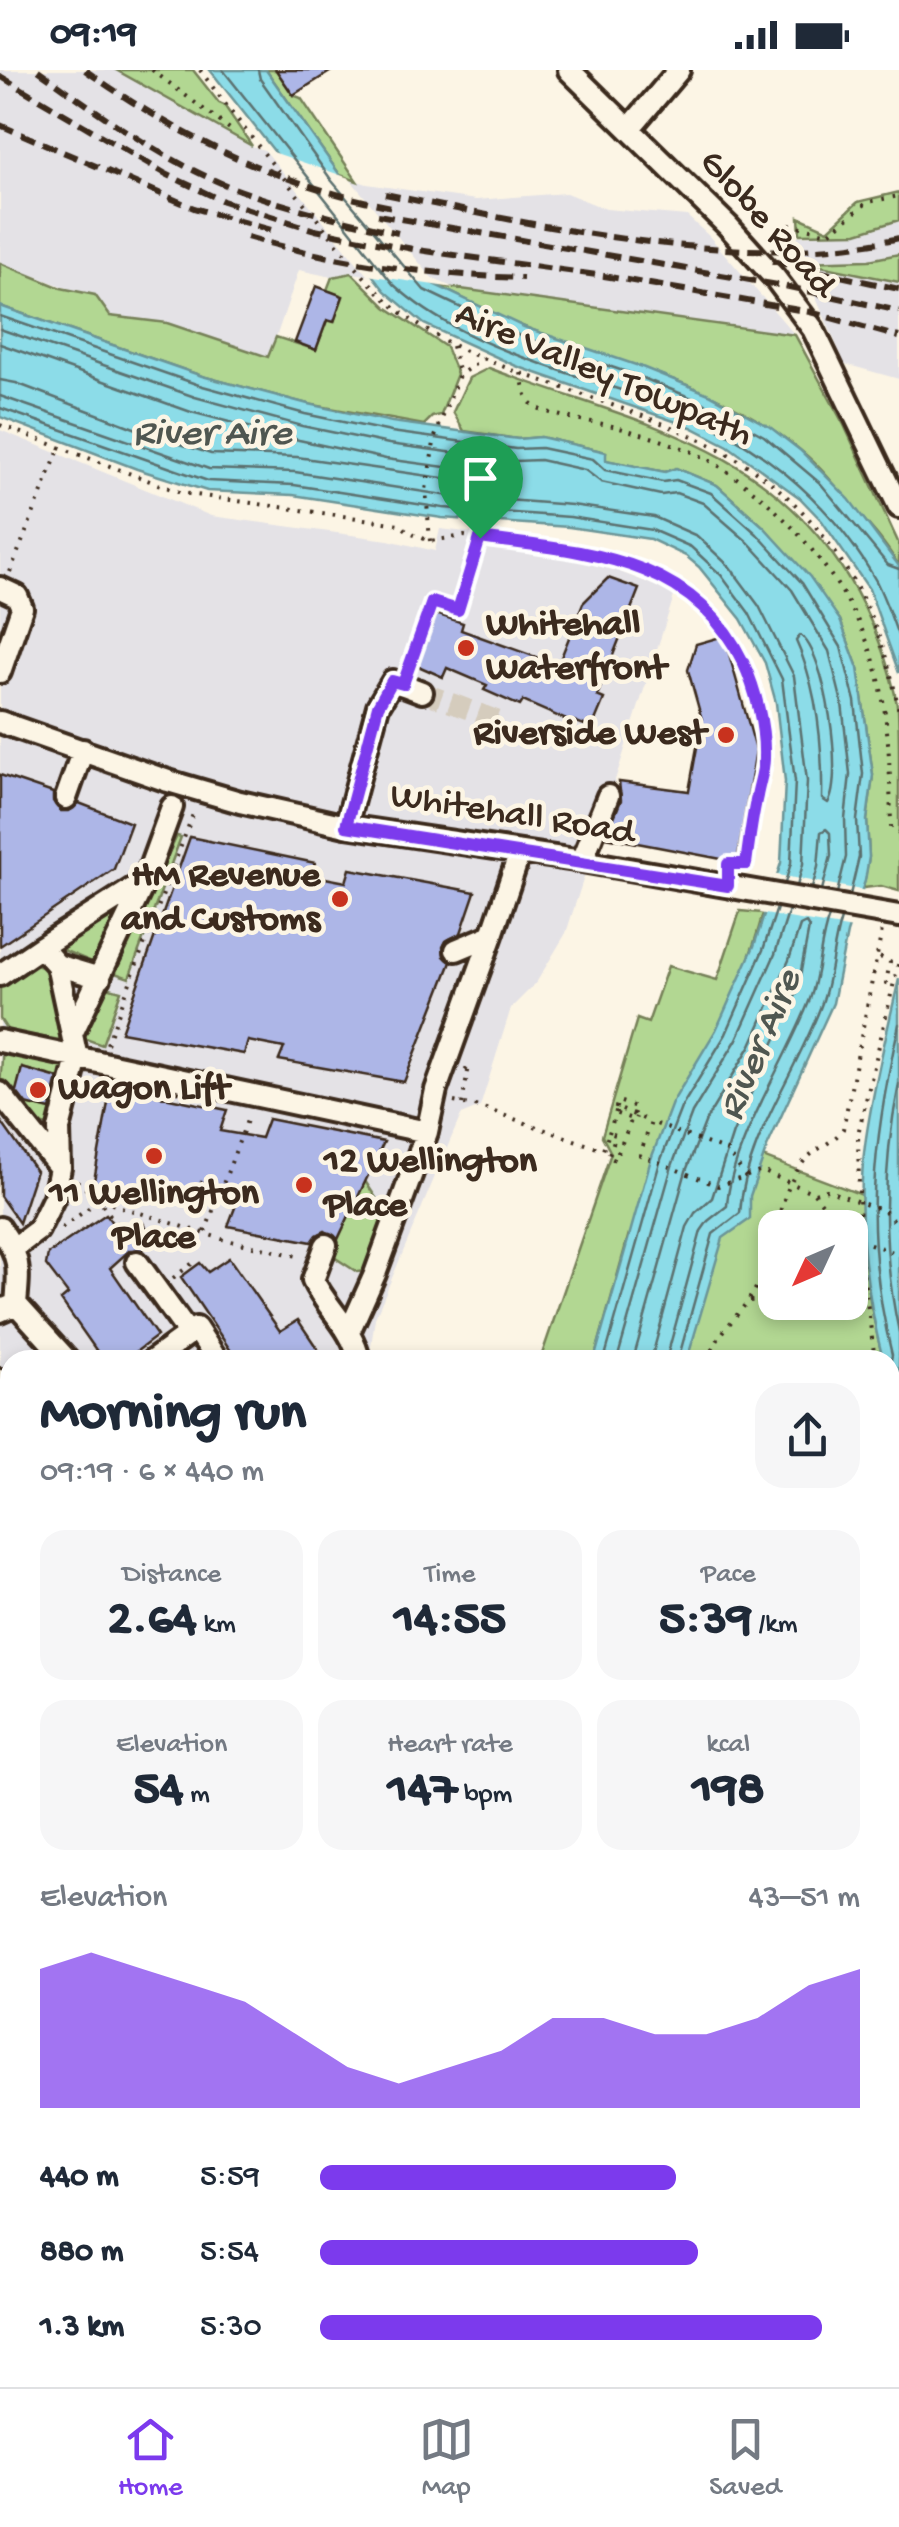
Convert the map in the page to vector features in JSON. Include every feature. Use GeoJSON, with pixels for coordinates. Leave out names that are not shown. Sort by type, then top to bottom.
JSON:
{"type":"FeatureCollection","features":[{"type":"Feature","properties":{"kind":"street","name":"Globe Road"},"geometry":{"type":"LineString","coordinates":[[569,70],[749,248],[813,329],[899,507]]}},
{"type":"Feature","properties":{"kind":"street"},"geometry":{"type":"LineString","coordinates":[[629,129],[679,70]]}},
{"type":"Feature","properties":{"kind":"street"},"geometry":{"type":"LineString","coordinates":[[0,672],[22,608],[17,596],[2,589]]}},
{"type":"Feature","properties":{"kind":"street"},"geometry":{"type":"LineString","coordinates":[[346,826],[378,706],[392,681],[413,688]]}},
{"type":"Feature","properties":{"kind":"street","name":"Whitehall Road"},"geometry":{"type":"LineString","coordinates":[[0,722],[168,782],[346,826],[728,886],[891,921]]}},
{"type":"Feature","properties":{"kind":"street"},"geometry":{"type":"LineString","coordinates":[[66,798],[83,750]]}},
{"type":"Feature","properties":{"kind":"street"},"geometry":{"type":"LineString","coordinates":[[582,861],[608,796]]}},
{"type":"Feature","properties":{"kind":"street"},"geometry":{"type":"LineString","coordinates":[[72,1034],[145,881],[172,808]]}},
{"type":"Feature","properties":{"kind":"street"},"geometry":{"type":"LineString","coordinates":[[349,1332],[375,1274],[427,1132],[436,1090],[520,852]]}},
{"type":"Feature","properties":{"kind":"street"},"geometry":{"type":"LineString","coordinates":[[0,975],[145,881]]}},
{"type":"Feature","properties":{"kind":"street"},"geometry":{"type":"LineString","coordinates":[[456,950],[492,934]]}},
{"type":"Feature","properties":{"kind":"street"},"geometry":{"type":"LineString","coordinates":[[14,1248],[38,1230],[54,1197],[60,1168],[59,1129],[77,1058],[57,965],[41,947]]}},
{"type":"Feature","properties":{"kind":"street"},"geometry":{"type":"LineString","coordinates":[[57,965],[100,978]]}},
{"type":"Feature","properties":{"kind":"street"},"geometry":{"type":"LineString","coordinates":[[0,1041],[427,1132]]}},
{"type":"Feature","properties":{"kind":"street"},"geometry":{"type":"LineString","coordinates":[[0,1093],[60,1168]]}},
{"type":"Feature","properties":{"kind":"street"},"geometry":{"type":"LineString","coordinates":[[0,1228],[20,1265],[8,1308],[56,1350]]}},
{"type":"Feature","properties":{"kind":"street"},"geometry":{"type":"LineString","coordinates":[[323,1253],[313,1280],[322,1299],[349,1332],[355,1350]]}},
{"type":"Feature","properties":{"kind":"street"},"geometry":{"type":"LineString","coordinates":[[137,1262],[188,1334]]}},
{"type":"Feature","properties":{"kind":"street"},"geometry":{"type":"LineString","coordinates":[[166,1350],[196,1328],[210,1350]]}},
{"type":"Feature","properties":{"kind":"path"},"geometry":{"type":"LineString","coordinates":[[152,70],[235,133]]}},
{"type":"Feature","properties":{"kind":"path","name":"Aire Valley Towpath"},"geometry":{"type":"LineString","coordinates":[[200,70],[255,144],[385,300],[416,324],[483,359],[702,441],[738,459],[773,484],[835,552],[864,598],[884,646],[899,713]]}},
{"type":"Feature","properties":{"kind":"path"},"geometry":{"type":"LineString","coordinates":[[780,227],[793,225],[830,233],[868,202],[899,196]]}},
{"type":"Feature","properties":{"kind":"path"},"geometry":{"type":"LineString","coordinates":[[430,541],[426,490],[430,458],[459,375],[451,344]]}},
{"type":"Feature","properties":{"kind":"path"},"geometry":{"type":"LineString","coordinates":[[459,375],[483,359]]}},
{"type":"Feature","properties":{"kind":"path"},"geometry":{"type":"LineString","coordinates":[[522,373],[528,400],[539,409],[618,427],[707,459],[751,490],[792,527],[833,577],[880,680],[890,745],[890,828],[899,834]]}},
{"type":"Feature","properties":{"kind":"path"},"geometry":{"type":"LineString","coordinates":[[0,425],[182,492],[398,524],[430,541],[464,536],[596,554],[635,565],[677,584],[706,610],[735,646],[754,687],[764,758],[746,864],[728,864],[728,886]]}},
{"type":"Feature","properties":{"kind":"path"},"geometry":{"type":"LineString","coordinates":[[2,589],[60,447]]}},
{"type":"Feature","properties":{"kind":"path"},"geometry":{"type":"LineString","coordinates":[[413,688],[432,602],[458,610],[480,538]]}},
{"type":"Feature","properties":{"kind":"path"},"geometry":{"type":"LineString","coordinates":[[112,1033],[193,814]]}},
{"type":"Feature","properties":{"kind":"path"},"geometry":{"type":"LineString","coordinates":[[781,1210],[798,1168],[813,1152],[835,1140],[843,1129],[891,921]]}},
{"type":"Feature","properties":{"kind":"path"},"geometry":{"type":"LineString","coordinates":[[880,957],[890,962],[886,982],[894,984]]}},
{"type":"Feature","properties":{"kind":"path"},"geometry":{"type":"LineString","coordinates":[[859,1210],[858,1134],[899,961]]}},
{"type":"Feature","properties":{"kind":"path"},"geometry":{"type":"LineString","coordinates":[[458,1083],[469,1066],[462,1104],[602,1150],[620,1109],[727,1151],[746,1176]]}},
{"type":"Feature","properties":{"kind":"path"},"geometry":{"type":"LineString","coordinates":[[204,1233],[256,1096]]}},
{"type":"Feature","properties":{"kind":"path"},"geometry":{"type":"LineString","coordinates":[[609,1132],[616,1136],[608,1158],[615,1160],[623,1143],[631,1122],[636,1107],[618,1101],[614,1113],[630,1118],[636,1120],[636,1117]]}},
{"type":"Feature","properties":{"kind":"path"},"geometry":{"type":"LineString","coordinates":[[651,1122],[640,1155],[718,1186],[762,1171],[814,1192],[828,1190],[886,1212],[899,1228]]}},
{"type":"Feature","properties":{"kind":"path"},"geometry":{"type":"LineString","coordinates":[[60,1168],[99,1200],[142,1258],[137,1262]]}},
{"type":"Feature","properties":{"kind":"path"},"geometry":{"type":"LineString","coordinates":[[814,1192],[828,1210]]}},
{"type":"Feature","properties":{"kind":"path"},"geometry":{"type":"LineString","coordinates":[[99,1200],[204,1233],[323,1253]]}},
{"type":"Feature","properties":{"kind":"path"},"geometry":{"type":"LineString","coordinates":[[38,1230],[66,1226],[99,1200]]}},
{"type":"Feature","properties":{"kind":"path"},"geometry":{"type":"LineString","coordinates":[[868,1243],[899,1254]]}},
{"type":"Feature","properties":{"kind":"path"},"geometry":{"type":"LineString","coordinates":[[157,1289],[198,1260]]}},
{"type":"Feature","properties":{"kind":"path"},"geometry":{"type":"LineString","coordinates":[[712,1350],[748,1302],[758,1282]]}},
{"type":"Feature","properties":{"kind":"path"},"geometry":{"type":"LineString","coordinates":[[748,1302],[758,1301]]}},
{"type":"Feature","properties":{"kind":"path"},"geometry":{"type":"LineString","coordinates":[[868,1309],[874,1350]]}},
{"type":"Feature","properties":{"kind":"shaded area"},"geometry":{"type":"Polygon","coordinates":[[[0,70],[193,70],[224,105],[252,146],[367,184],[476,200],[566,193],[606,209],[687,216],[795,335],[352,273],[332,277],[299,270],[269,358],[167,323],[110,316],[83,294],[0,263],[0,70]]]}},
{"type":"Feature","properties":{"kind":"shaded area"},"geometry":{"type":"Polygon","coordinates":[[[899,220],[899,379],[845,364],[816,298],[775,237],[857,233],[899,220]]]}},
{"type":"Feature","properties":{"kind":"shaded area"},"geometry":{"type":"Polygon","coordinates":[[[0,430],[211,516],[388,540],[435,551],[440,529],[598,547],[595,562],[675,593],[566,933],[536,983],[511,1008],[480,1107],[461,1115],[375,1318],[370,1350],[0,1350],[0,430]]]}},
{"type":"Feature","properties":{"kind":"green space"},"geometry":{"type":"Polygon","coordinates":[[[116,70],[193,70],[224,105],[252,146],[116,70]]]}},
{"type":"Feature","properties":{"kind":"green space"},"geometry":{"type":"Polygon","coordinates":[[[266,70],[276,70],[293,95],[301,98],[357,181],[340,175],[266,70]]]}},
{"type":"Feature","properties":{"kind":"green space"},"geometry":{"type":"Polygon","coordinates":[[[899,192],[899,220],[857,233],[800,234],[799,217],[828,230],[858,202],[899,192]]]}},
{"type":"Feature","properties":{"kind":"green space"},"geometry":{"type":"Polygon","coordinates":[[[899,254],[899,282],[801,262],[869,260],[899,254]]]}},
{"type":"Feature","properties":{"kind":"green space"},"geometry":{"type":"Polygon","coordinates":[[[0,263],[61,288],[95,295],[110,316],[167,323],[268,357],[276,337],[316,350],[327,320],[334,321],[343,297],[327,290],[332,277],[352,273],[386,307],[446,347],[457,374],[441,415],[424,425],[308,404],[202,376],[0,306],[0,263]]]}},
{"type":"Feature","properties":{"kind":"green space"},"geometry":{"type":"Polygon","coordinates":[[[439,286],[795,335],[844,425],[899,544],[899,566],[821,469],[769,427],[702,391],[522,326],[439,286]]]}},
{"type":"Feature","properties":{"kind":"green space"},"geometry":{"type":"Polygon","coordinates":[[[489,368],[688,441],[733,464],[774,493],[813,530],[864,607],[885,657],[894,692],[899,732],[899,891],[881,886],[863,888],[869,857],[867,820],[873,775],[858,668],[840,620],[764,527],[717,485],[676,468],[665,472],[605,460],[606,452],[541,437],[518,439],[464,431],[453,412],[469,378],[489,368]]]}},
{"type":"Feature","properties":{"kind":"green space"},"geometry":{"type":"Polygon","coordinates":[[[177,836],[181,837],[129,978],[112,972],[177,836]]]}},
{"type":"Feature","properties":{"kind":"green space"},"geometry":{"type":"Polygon","coordinates":[[[130,899],[99,965],[58,948],[130,899]]]}},
{"type":"Feature","properties":{"kind":"green space"},"geometry":{"type":"Polygon","coordinates":[[[740,911],[763,913],[730,1003],[666,1120],[899,1209],[868,1249],[868,1210],[758,1210],[758,1320],[868,1320],[868,1284],[881,1350],[671,1350],[628,1237],[597,1350],[543,1350],[611,1153],[602,1136],[637,1019],[648,1023],[668,966],[717,980],[740,911]]]}},
{"type":"Feature","properties":{"kind":"green space"},"geometry":{"type":"Polygon","coordinates":[[[31,963],[47,969],[60,1040],[8,1031],[0,1019],[0,983],[31,963]]]}},
{"type":"Feature","properties":{"kind":"green space"},"geometry":{"type":"Polygon","coordinates":[[[103,986],[121,991],[102,1045],[83,1038],[84,1025],[103,986]]]}},
{"type":"Feature","properties":{"kind":"green space"},"geometry":{"type":"Polygon","coordinates":[[[3,1046],[70,1064],[56,1120],[48,1126],[28,1122],[0,1086],[3,1046]],[[22,1068],[14,1101],[54,1111],[62,1079],[22,1068]]]}},
{"type":"Feature","properties":{"kind":"green space"},"geometry":{"type":"Polygon","coordinates":[[[365,1181],[389,1218],[372,1270],[357,1272],[331,1255],[365,1181]]]}},
{"type":"Feature","properties":{"kind":"water"},"geometry":{"type":"Polygon","coordinates":[[[210,70],[266,70],[340,175],[429,282],[524,327],[709,394],[770,427],[801,451],[849,499],[899,566],[899,673],[869,589],[822,521],[800,498],[728,446],[691,427],[516,366],[424,324],[385,291],[210,70]]]}},
{"type":"Feature","properties":{"kind":"water","name":"River Aire"},"geometry":{"type":"Polygon","coordinates":[[[0,306],[202,376],[308,404],[392,422],[518,439],[541,437],[606,452],[606,460],[665,472],[676,468],[717,485],[764,527],[810,577],[840,620],[858,668],[873,775],[867,820],[869,857],[847,933],[833,1003],[767,1147],[750,1196],[750,1219],[723,1238],[690,1350],[597,1350],[651,1159],[672,1103],[716,1030],[754,946],[781,863],[785,781],[776,703],[765,663],[741,619],[699,567],[686,556],[650,539],[569,527],[442,518],[293,495],[207,491],[0,417],[0,306]]]}},
{"type":"Feature","properties":{"kind":"water"},"geometry":{"type":"Polygon","coordinates":[[[899,979],[899,1350],[881,1350],[871,1305],[868,1210],[862,1210],[861,1193],[869,1118],[899,979]]]}},
{"type":"Feature","properties":{"kind":"pier"},"geometry":{"type":"Polygon","coordinates":[[[264,149],[349,178],[432,278],[454,288],[367,275],[264,149]]]}},
{"type":"Feature","properties":{"kind":"pier"},"geometry":{"type":"Polygon","coordinates":[[[772,874],[867,891],[853,929],[759,913],[772,874]]]}},
{"type":"Feature","properties":{"kind":"building"},"geometry":{"type":"Polygon","coordinates":[[[276,70],[333,70],[293,95],[276,70]]]}},
{"type":"Feature","properties":{"kind":"building"},"geometry":{"type":"Polygon","coordinates":[[[316,286],[343,296],[334,322],[327,320],[316,350],[295,342],[316,286]]]}},
{"type":"Feature","properties":{"kind":"building","name":"Whitehall Waterfront"},"geometry":{"type":"Polygon","coordinates":[[[608,578],[639,589],[597,696],[604,699],[592,728],[523,701],[520,706],[484,690],[487,685],[447,668],[443,677],[416,665],[436,614],[463,623],[461,630],[558,665],[583,603],[608,578]]]}},
{"type":"Feature","properties":{"kind":"building","name":"Riverside West"},"geometry":{"type":"Polygon","coordinates":[[[724,636],[756,750],[737,862],[606,837],[621,800],[619,782],[689,791],[702,720],[688,670],[696,644],[724,636]]]}},
{"type":"Feature","properties":{"kind":"building"},"geometry":{"type":"Polygon","coordinates":[[[0,775],[53,793],[53,801],[61,811],[69,811],[79,803],[131,823],[114,869],[0,946],[0,775]]]}},
{"type":"Feature","properties":{"kind":"building"},"geometry":{"type":"Polygon","coordinates":[[[190,837],[315,863],[310,875],[346,882],[350,869],[475,892],[461,933],[443,947],[444,956],[451,962],[404,1082],[279,1060],[284,1048],[248,1041],[244,1054],[121,1032],[190,837]]]}},
{"type":"Feature","properties":{"kind":"building","name":"Wagon Lift"},"geometry":{"type":"Polygon","coordinates":[[[22,1068],[58,1078],[50,1110],[26,1104],[16,1091],[22,1068]]]}},
{"type":"Feature","properties":{"kind":"building"},"geometry":{"type":"Polygon","coordinates":[[[111,1086],[227,1110],[220,1131],[261,1138],[268,1119],[384,1142],[338,1239],[325,1231],[312,1242],[228,1226],[242,1189],[201,1182],[192,1205],[93,1186],[111,1086]]]}},
{"type":"Feature","properties":{"kind":"building"},"geometry":{"type":"Polygon","coordinates":[[[0,1120],[36,1171],[19,1223],[0,1196],[0,1120]]]}},
{"type":"Feature","properties":{"kind":"building"},"geometry":{"type":"Polygon","coordinates":[[[106,1214],[122,1238],[143,1223],[156,1240],[142,1250],[130,1250],[110,1268],[157,1336],[138,1350],[96,1350],[61,1300],[68,1294],[46,1265],[48,1254],[106,1214]]]}},
{"type":"Feature","properties":{"kind":"building"},"geometry":{"type":"Polygon","coordinates":[[[229,1258],[280,1331],[298,1320],[318,1350],[230,1350],[181,1277],[200,1263],[208,1272],[229,1258]]]}},
{"type":"Feature","properties":{"kind":"tunnel"},"geometry":{"type":"LineString","coordinates":[[422,692],[504,723]]}},
{"type":"Feature","properties":{"kind":"railway"},"geometry":{"type":"LineString","coordinates":[[38,70],[149,146],[221,183],[286,205],[398,233]]}},
{"type":"Feature","properties":{"kind":"railway"},"geometry":{"type":"LineString","coordinates":[[85,70],[157,117],[234,157],[314,187],[398,208]]}},
{"type":"Feature","properties":{"kind":"railway"},"geometry":{"type":"LineString","coordinates":[[0,76],[166,174],[223,201],[315,230],[810,312],[899,337]]}},
{"type":"Feature","properties":{"kind":"railway"},"geometry":{"type":"LineString","coordinates":[[0,125],[194,208],[271,230]]}},
{"type":"Feature","properties":{"kind":"railway"},"geometry":{"type":"LineString","coordinates":[[385,194],[574,231],[708,248],[838,247],[899,238]]}},
{"type":"Feature","properties":{"kind":"railway"},"geometry":{"type":"LineString","coordinates":[[378,215],[784,286],[899,311]]}},
{"type":"Feature","properties":{"kind":"railway"},"geometry":{"type":"LineString","coordinates":[[247,237],[383,266],[523,278]]}},
{"type":"Feature","properties":{"kind":"railway"},"geometry":{"type":"LineString","coordinates":[[772,261],[899,289]]}},
{"type":"Feature","properties":{"kind":"place","name":"Whitehall Waterfront"},"geometry":{"type":"Point","coordinates":[466,648]}},
{"type":"Feature","properties":{"kind":"place","name":"Riverside West"},"geometry":{"type":"Point","coordinates":[726,735]}},
{"type":"Feature","properties":{"kind":"place","name":"HM Revenue and Customs"},"geometry":{"type":"Point","coordinates":[340,899]}},
{"type":"Feature","properties":{"kind":"place","name":"Wagon Lift"},"geometry":{"type":"Point","coordinates":[38,1090]}},
{"type":"Feature","properties":{"kind":"place","name":"11 Wellington Place"},"geometry":{"type":"Point","coordinates":[154,1156]}},
{"type":"Feature","properties":{"kind":"place","name":"12 Wellington Place"},"geometry":{"type":"Point","coordinates":[304,1185]}},
{"type":"Feature","properties":{"kind":"route"},"geometry":{"type":"LineString","coordinates":[[480,538],[596,554],[635,565],[677,584],[706,610],[735,646],[754,687],[764,758],[746,864],[728,864],[728,886],[346,826],[378,706],[392,681],[403,684],[432,602],[458,610],[480,538]]}}]}
